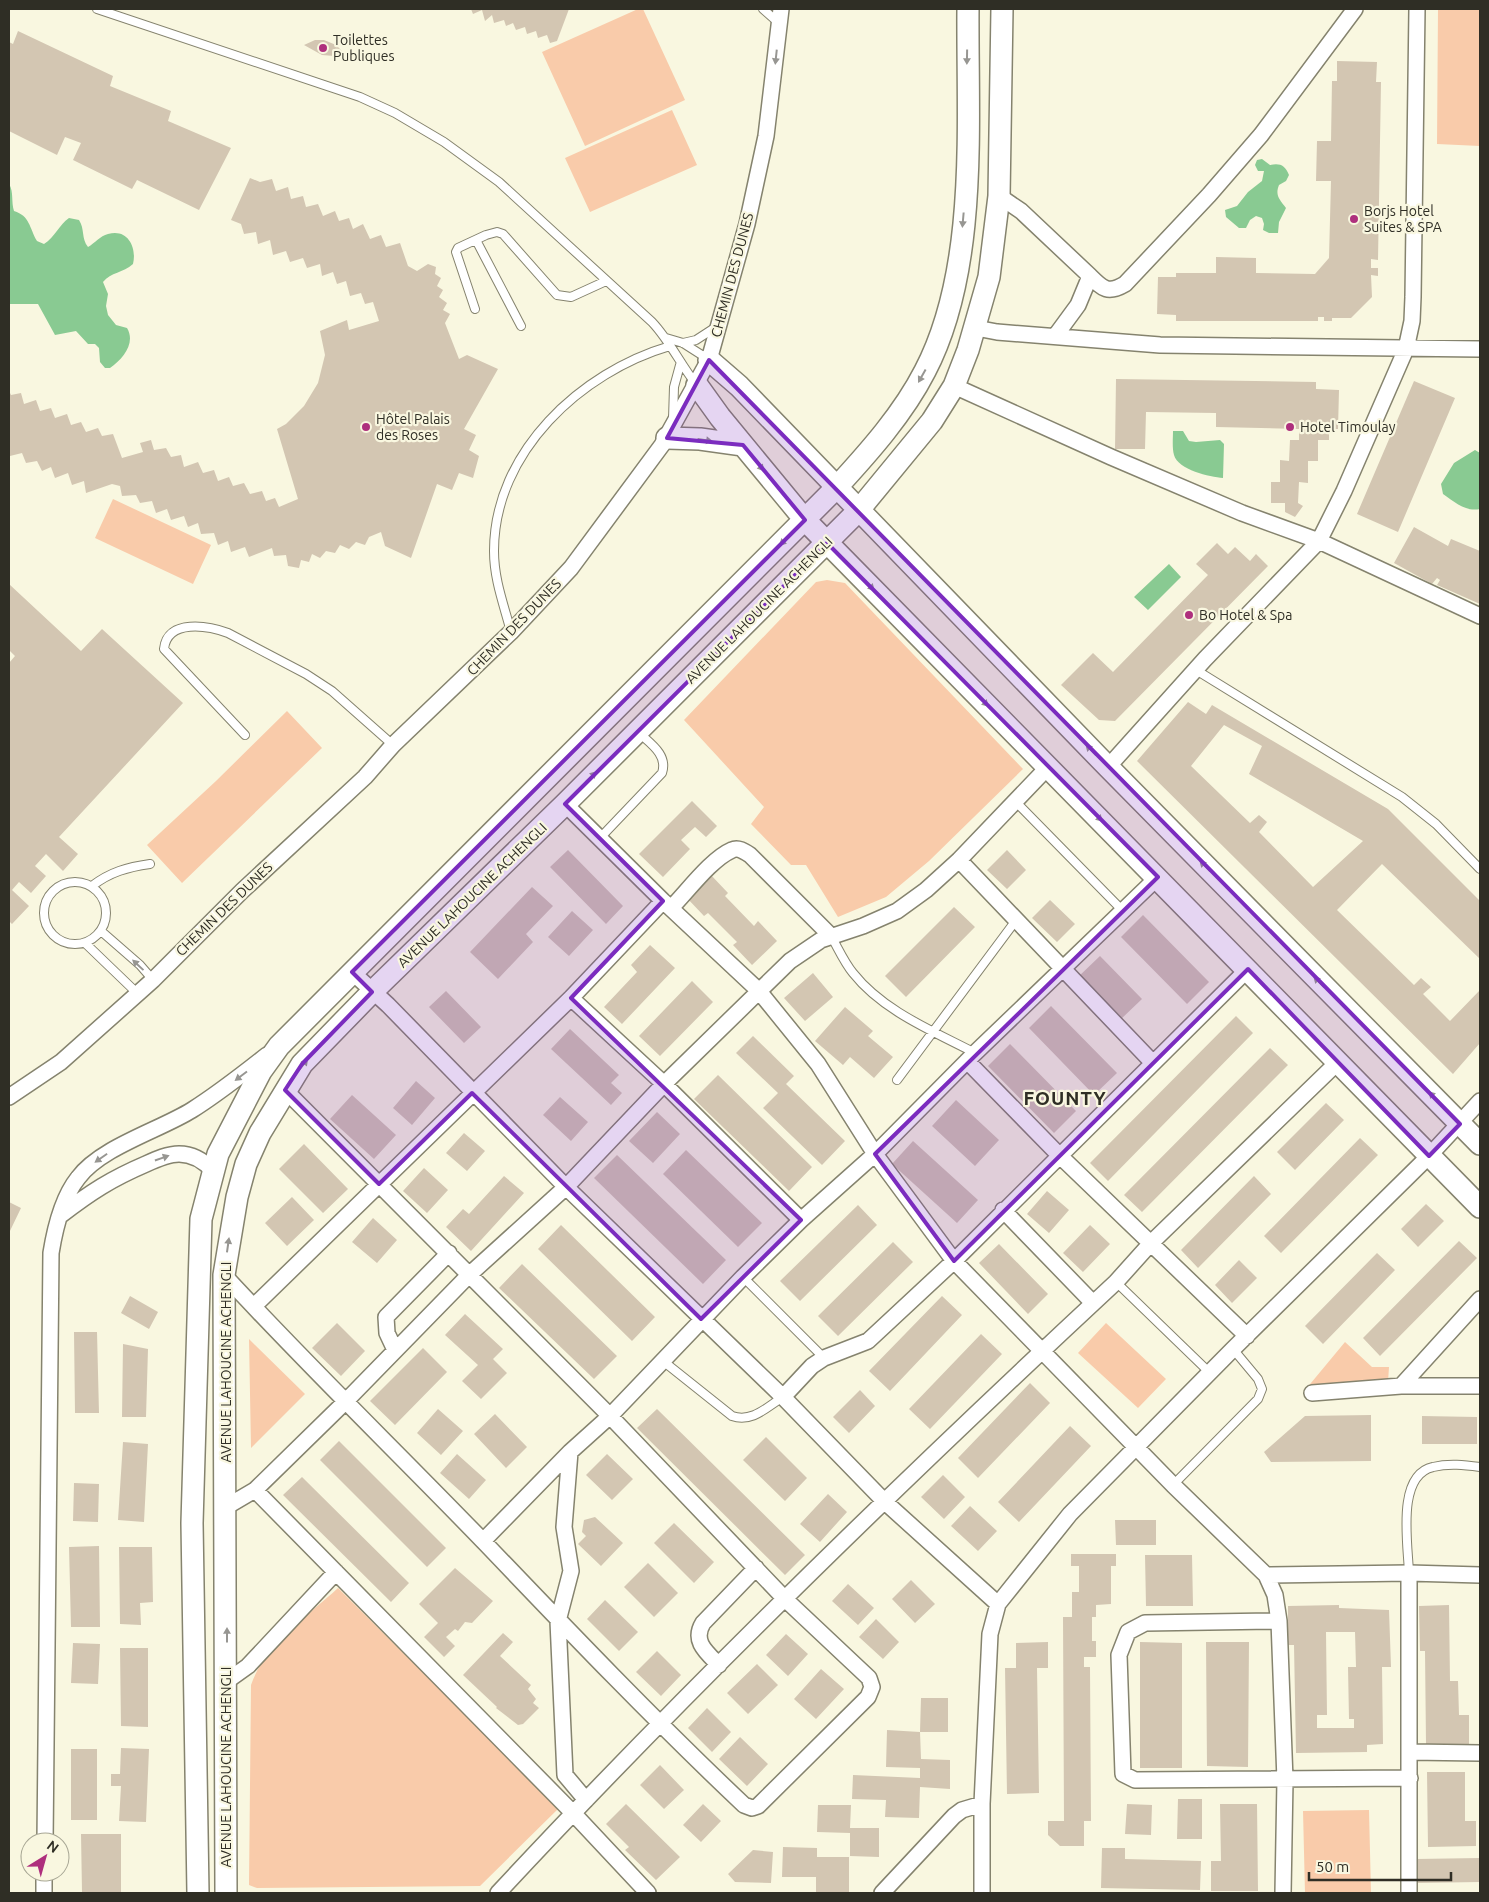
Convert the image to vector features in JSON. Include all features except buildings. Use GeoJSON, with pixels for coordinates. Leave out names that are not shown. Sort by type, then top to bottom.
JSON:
{"type":"FeatureCollection","features":[{"type":"Feature","properties":{"kind":"street","name":"AVENUE LAHOUCINE ACHENGLI"},"geometry":{"type":"LineString","coordinates":[[198,1893],[192,1523],[202,1218],[213,1171],[235,1118],[261,1071],[279,1046],[836,488],[908,401],[926,370],[947,316],[959,264],[968,157],[968,9]]}},
{"type":"Feature","properties":{"kind":"street","name":"AVENUE LAHOUCINE ACHENGLI"},"geometry":{"type":"LineString","coordinates":[[226,1893],[227,1681],[224,1276],[236,1196],[246,1164],[260,1133],[302,1064],[372,992],[565,804],[858,511],[932,421],[954,386],[976,328],[989,277],[999,196],[1002,9]]}},
{"type":"Feature","properties":{"kind":"street"},"geometry":{"type":"LineString","coordinates":[[999,196],[1021,211],[1090,276],[1108,290],[1115,290],[1125,284],[1209,195],[1261,135],[1355,9]]}},
{"type":"Feature","properties":{"kind":"street"},"geometry":{"type":"LineString","coordinates":[[1108,767],[1196,670],[1319,541],[1344,491],[1406,348],[1412,321],[1413,297],[1417,9]]}},
{"type":"Feature","properties":{"kind":"street","name":"CHEMIN DES DUNES"},"geometry":{"type":"LineString","coordinates":[[9,1097],[61,1062],[153,980],[242,891],[365,777],[393,746],[512,632],[571,568],[670,433],[710,360],[747,224],[766,136],[780,16]]}},
{"type":"Feature","properties":{"kind":"street"},"geometry":{"type":"LineString","coordinates":[[1056,336],[1078,305],[1090,276]]}},
{"type":"Feature","properties":{"kind":"street"},"geometry":{"type":"LineString","coordinates":[[976,328],[997,332],[1160,345],[1480,349]]}},
{"type":"Feature","properties":{"kind":"street"},"geometry":{"type":"LineString","coordinates":[[710,360],[739,386],[1108,767],[1480,1144]]}},
{"type":"Feature","properties":{"kind":"street"},"geometry":{"type":"LineString","coordinates":[[697,386],[804,520],[1480,1206]]}},
{"type":"Feature","properties":{"kind":"street"},"geometry":{"type":"LineString","coordinates":[[954,386],[1120,461],[1242,513],[1319,541],[1480,616]]}},
{"type":"Feature","properties":{"kind":"street"},"geometry":{"type":"LineString","coordinates":[[670,433],[743,445]]}},
{"type":"Feature","properties":{"kind":"street"},"geometry":{"type":"LineString","coordinates":[[226,1507],[255,1490],[344,1403],[470,1274],[566,1187],[664,1084],[758,990],[790,961],[821,940],[862,926],[897,911],[926,890],[959,860],[1048,767]]}},
{"type":"Feature","properties":{"kind":"street"},"geometry":{"type":"LineString","coordinates":[[565,804],[667,905],[758,990],[818,1064],[875,1154],[954,1261],[1174,1485],[1266,1575],[1275,1595],[1279,1621],[1285,1780],[1283,1893]]}},
{"type":"Feature","properties":{"kind":"street"},"geometry":{"type":"LineString","coordinates":[[254,1306],[472,1092],[667,905],[733,849],[741,849],[750,855],[830,936]]}},
{"type":"Feature","properties":{"kind":"street"},"geometry":{"type":"LineString","coordinates":[[959,860],[1153,1063]]}},
{"type":"Feature","properties":{"kind":"street"},"geometry":{"type":"LineString","coordinates":[[483,1541],[570,1452],[610,1416],[701,1319],[801,1220],[875,1154],[971,1057],[1158,878]]}},
{"type":"Feature","properties":{"kind":"street"},"geometry":{"type":"LineString","coordinates":[[783,1397],[812,1366],[824,1358],[868,1341],[954,1261],[1003,1210],[1248,969]]}},
{"type":"Feature","properties":{"kind":"street"},"geometry":{"type":"LineString","coordinates":[[352,972],[566,1187],[783,1397],[886,1502],[998,1604]]}},
{"type":"Feature","properties":{"kind":"street"},"geometry":{"type":"LineString","coordinates":[[571,998],[664,1084],[801,1220]]}},
{"type":"Feature","properties":{"kind":"street"},"geometry":{"type":"LineString","coordinates":[[45,1832],[51,1253],[60,1216],[69,1192],[78,1177],[90,1166],[110,1153],[192,1110],[279,1046]]}},
{"type":"Feature","properties":{"kind":"street"},"geometry":{"type":"LineString","coordinates":[[971,1057],[1059,1155],[1247,1336]]}},
{"type":"Feature","properties":{"kind":"street"},"geometry":{"type":"LineString","coordinates":[[498,1893],[572,1813],[785,1599],[1042,1350],[1116,1282],[1151,1243],[1339,1061]]}},
{"type":"Feature","properties":{"kind":"street"},"geometry":{"type":"LineString","coordinates":[[224,1276],[344,1403],[483,1541],[659,1724],[744,1805],[752,1808],[758,1806],[868,1696],[872,1687],[869,1678],[785,1599],[610,1416],[285,1090]]}},
{"type":"Feature","properties":{"kind":"street"},"geometry":{"type":"LineString","coordinates":[[982,1893],[982,1804],[990,1634],[998,1604],[1070,1514],[1232,1349],[1429,1156],[1480,1101]]}},
{"type":"Feature","properties":{"kind":"street"},"geometry":{"type":"LineString","coordinates":[[60,1216],[103,1183],[162,1157],[180,1154],[190,1156],[198,1159],[213,1171]]}},
{"type":"Feature","properties":{"kind":"street"},"geometry":{"type":"LineString","coordinates":[[1003,1210],[1093,1303]]}},
{"type":"Feature","properties":{"kind":"street"},"geometry":{"type":"LineString","coordinates":[[395,1350],[387,1333],[386,1317],[449,1253]]}},
{"type":"Feature","properties":{"kind":"street"},"geometry":{"type":"LineString","coordinates":[[1401,1386],[1480,1299]]}},
{"type":"Feature","properties":{"kind":"street"},"geometry":{"type":"LineString","coordinates":[[1312,1393],[1401,1386],[1480,1386]]}},
{"type":"Feature","properties":{"kind":"street"},"geometry":{"type":"LineString","coordinates":[[570,1452],[564,1527],[571,1571],[558,1621],[565,1775],[586,1800]]}},
{"type":"Feature","properties":{"kind":"street"},"geometry":{"type":"LineString","coordinates":[[255,1490],[648,1893]]}},
{"type":"Feature","properties":{"kind":"street"},"geometry":{"type":"LineString","coordinates":[[719,1665],[699,1643],[698,1631],[703,1623],[756,1568]]}},
{"type":"Feature","properties":{"kind":"street"},"geometry":{"type":"LineString","coordinates":[[227,1681],[248,1666],[336,1572]]}},
{"type":"Feature","properties":{"kind":"street"},"geometry":{"type":"LineString","coordinates":[[1266,1575],[1409,1573],[1480,1575]]}},
{"type":"Feature","properties":{"kind":"street"},"geometry":{"type":"LineString","coordinates":[[1409,1573],[1409,1893]]}},
{"type":"Feature","properties":{"kind":"street"},"geometry":{"type":"LineString","coordinates":[[1279,1621],[1145,1623],[1128,1632],[1119,1655],[1124,1774],[1135,1780],[1410,1778]]}},
{"type":"Feature","properties":{"kind":"street"},"geometry":{"type":"LineString","coordinates":[[1410,1752],[1480,1753]]}},
{"type":"Feature","properties":{"kind":"street"},"geometry":{"type":"LineString","coordinates":[[882,1893],[954,1816],[962,1810],[982,1804]]}},
{"type":"Feature","properties":{"kind":"lane"},"geometry":{"type":"LineString","coordinates":[[97,9],[319,81],[396,113],[444,142],[499,182],[666,338],[680,365],[697,386]]}},
{"type":"Feature","properties":{"kind":"lane"},"geometry":{"type":"LineString","coordinates":[[763,9],[780,16]]}},
{"type":"Feature","properties":{"kind":"lane"},"geometry":{"type":"LineString","coordinates":[[475,309],[456,252],[458,248],[492,233],[502,234],[536,270],[550,290],[564,298],[592,289],[606,281]]}},
{"type":"Feature","properties":{"kind":"lane"},"geometry":{"type":"LineString","coordinates":[[476,240],[522,326]]}},
{"type":"Feature","properties":{"kind":"lane"},"geometry":{"type":"LineString","coordinates":[[683,343],[696,340],[719,324]]}},
{"type":"Feature","properties":{"kind":"lane"},"geometry":{"type":"LineString","coordinates":[[666,338],[683,343],[710,360]]}},
{"type":"Feature","properties":{"kind":"lane"},"geometry":{"type":"LineString","coordinates":[[512,632],[496,583],[494,551],[496,524],[513,471],[549,419],[572,398],[616,367],[670,346]]}},
{"type":"Feature","properties":{"kind":"lane"},"geometry":{"type":"LineString","coordinates":[[670,433],[674,387],[680,365]]}},
{"type":"Feature","properties":{"kind":"lane"},"geometry":{"type":"LineString","coordinates":[[245,735],[164,648],[164,642],[174,632],[191,626],[216,629],[228,633],[306,674],[332,690],[393,746]]}},
{"type":"Feature","properties":{"kind":"lane"},"geometry":{"type":"LineString","coordinates":[[1196,670],[1402,797],[1436,824],[1480,869]]}},
{"type":"Feature","properties":{"kind":"lane"},"geometry":{"type":"LineString","coordinates":[[600,838],[662,773],[664,761],[661,755],[637,732]]}},
{"type":"Feature","properties":{"kind":"lane"},"geometry":{"type":"LineString","coordinates":[[1016,801],[1123,911]]}},
{"type":"Feature","properties":{"kind":"lane"},"geometry":{"type":"LineString","coordinates":[[92,886],[107,874],[128,867],[150,864]]}},
{"type":"Feature","properties":{"kind":"lane"},"geometry":{"type":"LineString","coordinates":[[78,881],[92,886],[103,898],[107,915],[101,931],[85,943],[72,944],[59,940],[49,932],[43,919],[44,904],[51,891],[63,883],[78,881]]}},
{"type":"Feature","properties":{"kind":"lane"},"geometry":{"type":"LineString","coordinates":[[897,1080],[1017,919]]}},
{"type":"Feature","properties":{"kind":"lane"},"geometry":{"type":"LineString","coordinates":[[101,931],[140,965],[153,980]]}},
{"type":"Feature","properties":{"kind":"lane"},"geometry":{"type":"LineString","coordinates":[[830,936],[852,972],[867,987],[900,1013],[932,1031],[971,1057]]}},
{"type":"Feature","properties":{"kind":"lane"},"geometry":{"type":"LineString","coordinates":[[85,943],[137,993]]}},
{"type":"Feature","properties":{"kind":"lane"},"geometry":{"type":"LineString","coordinates":[[743,1278],[824,1358]]}},
{"type":"Feature","properties":{"kind":"lane"},"geometry":{"type":"LineString","coordinates":[[1116,1282],[1209,1372]]}},
{"type":"Feature","properties":{"kind":"lane"},"geometry":{"type":"LineString","coordinates":[[1174,1485],[1258,1399],[1262,1389],[1258,1379],[1232,1349]]}},
{"type":"Feature","properties":{"kind":"lane"},"geometry":{"type":"LineString","coordinates":[[663,1361],[732,1416],[741,1419],[753,1417],[783,1397]]}},
{"type":"Feature","properties":{"kind":"lane"},"geometry":{"type":"LineString","coordinates":[[1409,1573],[1407,1500],[1419,1475],[1432,1467],[1456,1465],[1480,1467]]}},
{"type":"Feature","properties":{"kind":"highlighted area"},"geometry":{"type":"Polygon","coordinates":[[[709,360],[1460,1124],[1429,1156],[1248,969],[954,1261],[875,1154],[1158,877],[827,543],[565,804],[663,901],[571,998],[801,1220],[701,1319],[472,1093],[379,1184],[285,1090],[302,1064],[372,992],[352,972],[805,520],[743,445],[667,438],[709,360]]]}},
{"type":"Feature","properties":{"kind":"shaded area"},"geometry":{"type":"Polygon","coordinates":[[[638,9],[643,9],[685,100],[585,146],[542,52],[638,9]]]}},
{"type":"Feature","properties":{"kind":"shaded area"},"geometry":{"type":"Polygon","coordinates":[[[1438,9],[1480,9],[1480,146],[1437,144],[1438,9]]]}},
{"type":"Feature","properties":{"kind":"shaded area"},"geometry":{"type":"Polygon","coordinates":[[[672,110],[697,165],[590,212],[565,158],[672,110]]]}},
{"type":"Feature","properties":{"kind":"shaded area"},"geometry":{"type":"Polygon","coordinates":[[[1262,159],[1270,165],[1277,164],[1282,166],[1289,175],[1286,181],[1279,185],[1277,192],[1278,197],[1286,208],[1279,222],[1278,233],[1269,233],[1263,230],[1262,218],[1256,216],[1250,220],[1246,228],[1239,228],[1226,217],[1225,210],[1237,206],[1248,192],[1262,181],[1264,171],[1258,171],[1255,165],[1257,160],[1262,159]]]}},
{"type":"Feature","properties":{"kind":"shaded area"},"geometry":{"type":"Polygon","coordinates":[[[9,184],[14,211],[26,219],[37,241],[44,244],[69,218],[79,220],[84,240],[88,247],[102,236],[115,233],[121,234],[130,241],[134,252],[133,264],[110,276],[103,282],[108,294],[106,306],[108,315],[116,325],[127,328],[130,339],[127,350],[110,368],[105,368],[100,362],[99,348],[95,344],[88,344],[76,331],[55,335],[38,304],[9,304],[9,184]]]}},
{"type":"Feature","properties":{"kind":"shaded area"},"geometry":{"type":"Polygon","coordinates":[[[1173,431],[1183,431],[1189,441],[1220,440],[1224,444],[1223,478],[1195,472],[1182,465],[1174,455],[1173,431]]]}},
{"type":"Feature","properties":{"kind":"shaded area"},"geometry":{"type":"Polygon","coordinates":[[[1475,450],[1480,453],[1480,509],[1475,510],[1460,506],[1443,494],[1441,484],[1454,463],[1475,450]]]}},
{"type":"Feature","properties":{"kind":"shaded area"},"geometry":{"type":"Polygon","coordinates":[[[113,499],[211,545],[193,584],[95,538],[113,499]]]}},
{"type":"Feature","properties":{"kind":"shaded area"},"geometry":{"type":"Polygon","coordinates":[[[1169,564],[1181,577],[1148,610],[1134,597],[1169,564]]]}},
{"type":"Feature","properties":{"kind":"shaded area"},"geometry":{"type":"Polygon","coordinates":[[[827,580],[845,583],[1023,769],[929,861],[886,897],[838,917],[806,865],[791,865],[751,824],[764,807],[684,720],[816,582],[827,580]]]}},
{"type":"Feature","properties":{"kind":"shaded area"},"geometry":{"type":"Polygon","coordinates":[[[287,711],[322,748],[182,883],[147,845],[287,711]]]}},
{"type":"Feature","properties":{"kind":"shaded area"},"geometry":{"type":"Polygon","coordinates":[[[1106,1323],[1166,1379],[1138,1408],[1078,1353],[1106,1323]]]}},
{"type":"Feature","properties":{"kind":"shaded area"},"geometry":{"type":"Polygon","coordinates":[[[249,1339],[305,1394],[251,1448],[249,1339]]]}},
{"type":"Feature","properties":{"kind":"shaded area"},"geometry":{"type":"Polygon","coordinates":[[[1345,1342],[1372,1367],[1389,1367],[1388,1382],[1306,1389],[1345,1342]]]}},
{"type":"Feature","properties":{"kind":"shaded area"},"geometry":{"type":"Polygon","coordinates":[[[338,1588],[559,1808],[480,1886],[257,1888],[249,1885],[251,1685],[266,1656],[288,1632],[338,1588]]]}},
{"type":"Feature","properties":{"kind":"shaded area"},"geometry":{"type":"Polygon","coordinates":[[[1369,1810],[1371,1893],[1305,1893],[1303,1811],[1369,1810]]]}},
{"type":"Feature","properties":{"kind":"place","name":"Toilettes Publiques"},"geometry":{"type":"Point","coordinates":[323,48]}},
{"type":"Feature","properties":{"kind":"place","name":"Borjs Hotel Suites & SPA"},"geometry":{"type":"Point","coordinates":[1354,219]}},
{"type":"Feature","properties":{"kind":"place","name":"Hôtel Palais des Roses"},"geometry":{"type":"Point","coordinates":[366,427]}},
{"type":"Feature","properties":{"kind":"place","name":"Hotel Timoulay"},"geometry":{"type":"Point","coordinates":[1290,427]}},
{"type":"Feature","properties":{"kind":"place","name":"Bo Hotel & Spa"},"geometry":{"type":"Point","coordinates":[1189,615]}},
{"type":"Feature","properties":{"kind":"district","name":"FOUNTY"},"geometry":{"type":"Point","coordinates":[1065,1098]}}]}
